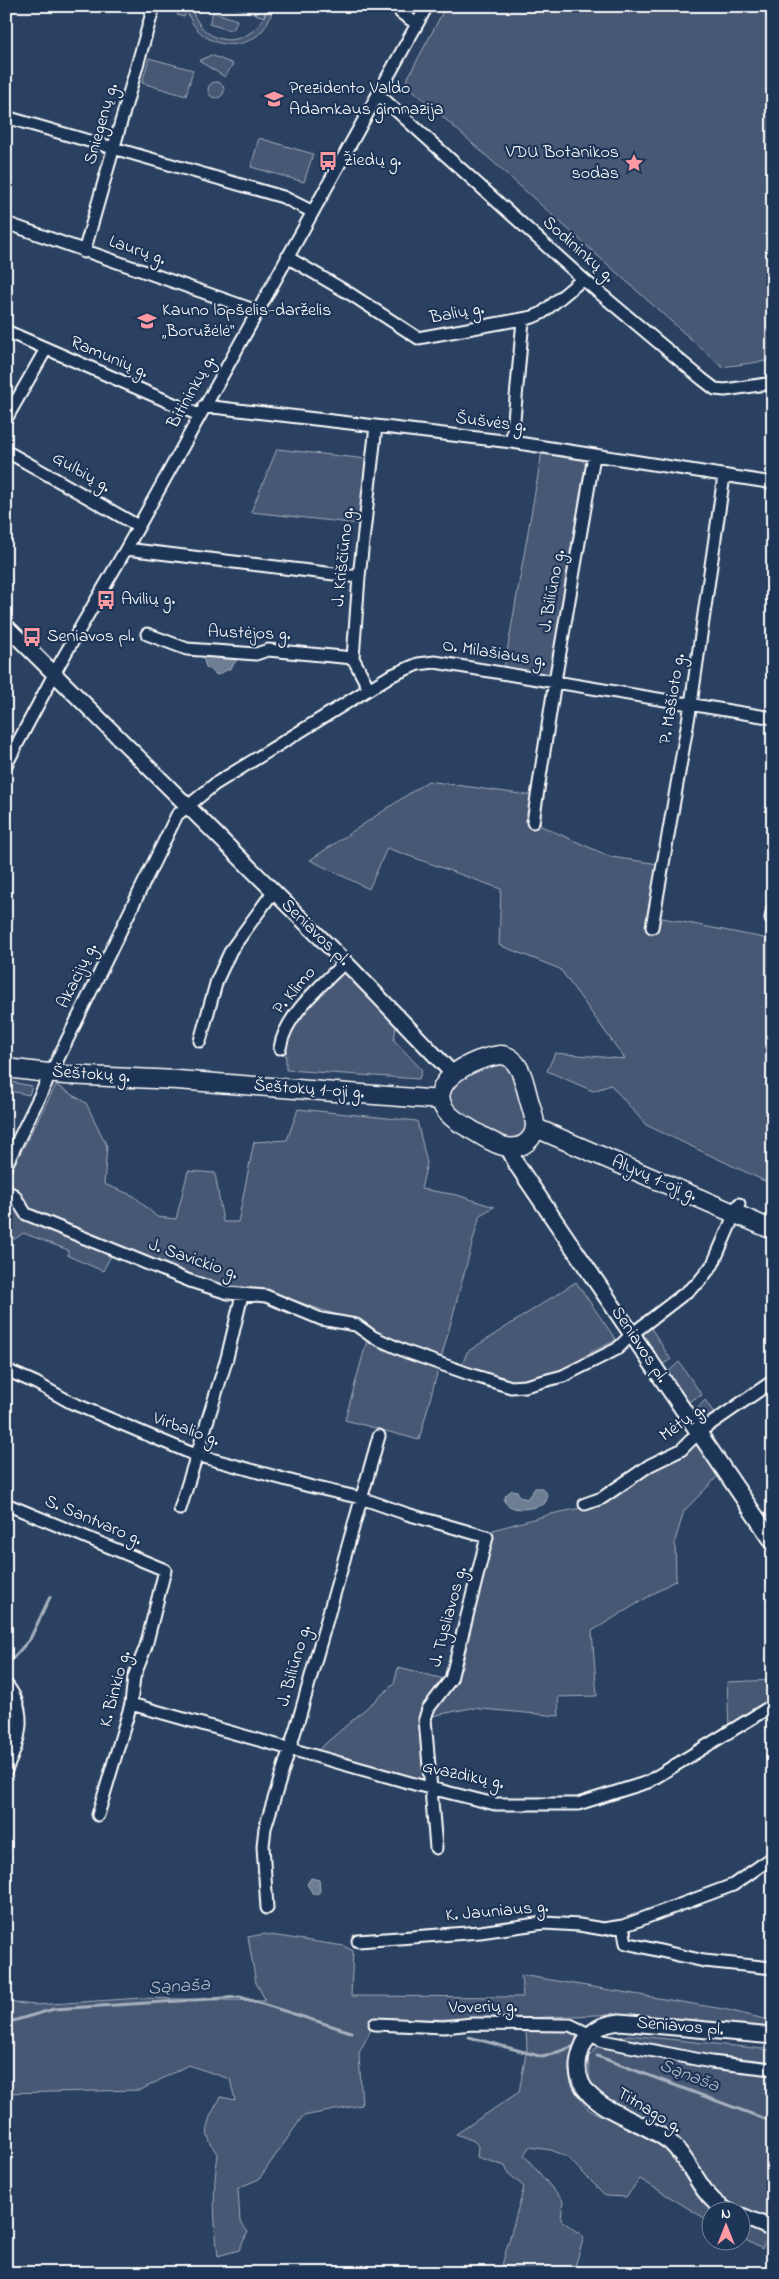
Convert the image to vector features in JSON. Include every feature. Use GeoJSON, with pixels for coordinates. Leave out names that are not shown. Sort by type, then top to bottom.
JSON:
{"type":"FeatureCollection","features":[{"type":"Feature","properties":{"kind":"main road"},"geometry":{"type":"LineString","coordinates":[[504,1055],[511,1058],[521,1073],[536,1128],[533,1136],[524,1145],[516,1148],[508,1147],[490,1140],[454,1119],[444,1108],[441,1100],[441,1089],[452,1073],[495,1056],[504,1055]]}},
{"type":"Feature","properties":{"kind":"main road","name":"Šeštokų g."},"geometry":{"type":"LineString","coordinates":[[6,1068],[51,1073],[177,1080]]}},
{"type":"Feature","properties":{"kind":"main road","name":"Šeštokų 1-oji g."},"geometry":{"type":"LineString","coordinates":[[177,1080],[441,1100]]}},
{"type":"Feature","properties":{"kind":"main road","name":"Alyvų 1-oji g."},"geometry":{"type":"LineString","coordinates":[[536,1128],[737,1209],[773,1230]]}},
{"type":"Feature","properties":{"kind":"main road","name":"Seniavos pl."},"geometry":{"type":"LineString","coordinates":[[508,1147],[517,1165],[771,1538]]}},
{"type":"Feature","properties":{"kind":"main road","name":"Seniavos pl."},"geometry":{"type":"LineString","coordinates":[[590,2034],[604,2024],[620,2022],[773,2036]]}},
{"type":"Feature","properties":{"kind":"main road","name":"Titnago g."},"geometry":{"type":"LineString","coordinates":[[590,2034],[582,2046],[578,2059],[579,2074],[585,2091],[592,2099],[671,2143],[707,2194],[717,2202]]}},
{"type":"Feature","properties":{"kind":"main road"},"geometry":{"type":"LineString","coordinates":[[752,2220],[773,2229]]}},
{"type":"Feature","properties":{"kind":"street","name":"Sniegenų g."},"geometry":{"type":"LineString","coordinates":[[84,252],[112,148],[154,6]]}},
{"type":"Feature","properties":{"kind":"street"},"geometry":{"type":"LineString","coordinates":[[400,6],[401,13],[417,24]]}},
{"type":"Feature","properties":{"kind":"street","name":"Bitininkų g."},"geometry":{"type":"LineString","coordinates":[[6,765],[55,672],[126,549],[427,6]]}},
{"type":"Feature","properties":{"kind":"street","name":"Sodininkų g."},"geometry":{"type":"LineString","coordinates":[[378,94],[583,279],[715,389],[737,389],[773,383]]}},
{"type":"Feature","properties":{"kind":"street"},"geometry":{"type":"LineString","coordinates":[[6,117],[283,197],[313,212]]}},
{"type":"Feature","properties":{"kind":"street","name":"Laurų g."},"geometry":{"type":"LineString","coordinates":[[6,223],[257,312]]}},
{"type":"Feature","properties":{"kind":"street","name":"Balių g."},"geometry":{"type":"LineString","coordinates":[[287,256],[418,338],[523,320],[542,313],[583,279]]}},
{"type":"Feature","properties":{"kind":"street"},"geometry":{"type":"LineString","coordinates":[[512,442],[523,320]]}},
{"type":"Feature","properties":{"kind":"street","name":"Ramunių g."},"geometry":{"type":"LineString","coordinates":[[6,331],[201,411]]}},
{"type":"Feature","properties":{"kind":"street"},"geometry":{"type":"LineString","coordinates":[[6,419],[46,349]]}},
{"type":"Feature","properties":{"kind":"street","name":"Šušvės g."},"geometry":{"type":"LineString","coordinates":[[201,411],[376,426],[512,442],[773,483]]}},
{"type":"Feature","properties":{"kind":"street","name":"J. Kriščiūno g."},"geometry":{"type":"LineString","coordinates":[[353,658],[359,577],[376,426]]}},
{"type":"Feature","properties":{"kind":"street","name":"Gulbių g."},"geometry":{"type":"LineString","coordinates":[[6,450],[138,526]]}},
{"type":"Feature","properties":{"kind":"street","name":"J. Biliūno g."},"geometry":{"type":"LineString","coordinates":[[534,822],[555,681],[594,456]]}},
{"type":"Feature","properties":{"kind":"street","name":"P. Mašioto g."},"geometry":{"type":"LineString","coordinates":[[652,927],[691,704],[724,476]]}},
{"type":"Feature","properties":{"kind":"street"},"geometry":{"type":"LineString","coordinates":[[126,549],[359,577]]}},
{"type":"Feature","properties":{"kind":"street","name":"Seniavos pl."},"geometry":{"type":"LineString","coordinates":[[6,626],[55,672],[452,1073]]}},
{"type":"Feature","properties":{"kind":"street","name":"Austėjos g."},"geometry":{"type":"LineString","coordinates":[[147,634],[186,649],[256,654],[268,650],[353,658]]}},
{"type":"Feature","properties":{"kind":"street"},"geometry":{"type":"LineString","coordinates":[[353,658],[369,689]]}},
{"type":"Feature","properties":{"kind":"street","name":"O. Milašiaus g."},"geometry":{"type":"LineString","coordinates":[[187,805],[215,784],[390,676],[411,667],[434,662],[773,718]]}},
{"type":"Feature","properties":{"kind":"street","name":"Akacijų g."},"geometry":{"type":"LineString","coordinates":[[6,1165],[175,818],[187,805]]}},
{"type":"Feature","properties":{"kind":"street"},"geometry":{"type":"LineString","coordinates":[[200,1040],[217,980],[230,950],[273,892]]}},
{"type":"Feature","properties":{"kind":"street","name":"P. Klimo"},"geometry":{"type":"LineString","coordinates":[[280,1048],[285,1029],[344,962]]}},
{"type":"Feature","properties":{"kind":"street","name":"J. Savickio g."},"geometry":{"type":"LineString","coordinates":[[6,1191],[14,1195],[26,1214],[190,1281],[228,1293],[266,1296],[321,1319],[356,1325],[373,1337],[408,1352],[501,1385],[525,1386],[564,1376],[617,1349],[632,1334],[698,1282],[713,1264],[737,1209]]}},
{"type":"Feature","properties":{"kind":"street"},"geometry":{"type":"LineString","coordinates":[[180,1510],[226,1358],[242,1295]]}},
{"type":"Feature","properties":{"kind":"street","name":"Virbalio g."},"geometry":{"type":"LineString","coordinates":[[6,1370],[36,1383],[70,1402],[198,1455],[309,1486],[361,1498]]}},
{"type":"Feature","properties":{"kind":"street","name":"Mėtų g."},"geometry":{"type":"LineString","coordinates":[[585,1504],[602,1498],[650,1465],[681,1450],[699,1432],[773,1381]]}},
{"type":"Feature","properties":{"kind":"street","name":"J. Biliūno g."},"geometry":{"type":"LineString","coordinates":[[267,1908],[264,1836],[379,1436]]}},
{"type":"Feature","properties":{"kind":"street","name":"J. Tysliavos g."},"geometry":{"type":"LineString","coordinates":[[361,1498],[407,1514],[487,1537],[451,1679],[428,1709],[425,1720],[429,1786],[436,1848]]}},
{"type":"Feature","properties":{"kind":"street","name":"S. Santvaro g."},"geometry":{"type":"LineString","coordinates":[[6,1504],[165,1570]]}},
{"type":"Feature","properties":{"kind":"street","name":"K. Binkio g."},"geometry":{"type":"LineString","coordinates":[[98,1815],[131,1704],[134,1677],[146,1646],[165,1570]]}},
{"type":"Feature","properties":{"kind":"street"},"geometry":{"type":"LineString","coordinates":[[6,1684],[13,1692],[20,1710],[21,1728],[16,1749],[6,1770]]}},
{"type":"Feature","properties":{"kind":"street","name":"Gvazdikų g."},"geometry":{"type":"LineString","coordinates":[[131,1704],[418,1785],[429,1786],[495,1804],[588,1803],[648,1782],[773,1705]]}},
{"type":"Feature","properties":{"kind":"street","name":"K. Jauniaus g."},"geometry":{"type":"LineString","coordinates":[[358,1941],[480,1932],[544,1923],[578,1925],[603,1930],[623,1926],[733,1885],[773,1857]]}},
{"type":"Feature","properties":{"kind":"street"},"geometry":{"type":"LineString","coordinates":[[623,1926],[626,1943],[704,1961],[773,1968]]}},
{"type":"Feature","properties":{"kind":"street","name":"Voverių g."},"geometry":{"type":"LineString","coordinates":[[375,2024],[444,2027],[472,2024],[570,2025],[603,2041],[697,2060],[773,2069]]}},
{"type":"Feature","properties":{"kind":"shaded area"},"geometry":{"type":"Polygon","coordinates":[[[180,6],[191,6],[197,21],[206,32],[217,38],[229,40],[253,31],[262,21],[269,6],[274,6],[268,22],[262,31],[252,39],[241,43],[229,44],[218,43],[199,31],[191,21],[187,10],[184,17],[177,15],[180,6]]]}},
{"type":"Feature","properties":{"kind":"shaded area"},"geometry":{"type":"Polygon","coordinates":[[[230,6],[267,6],[264,17],[230,6]]]}},
{"type":"Feature","properties":{"kind":"shaded area","name":"VDU Botanikos sodas"},"geometry":{"type":"Polygon","coordinates":[[[446,6],[773,6],[773,360],[722,367],[405,83],[446,6]]]}},
{"type":"Feature","properties":{"kind":"shaded area"},"geometry":{"type":"Polygon","coordinates":[[[213,12],[237,20],[233,31],[209,24],[213,12]]]}},
{"type":"Feature","properties":{"kind":"shaded area"},"geometry":{"type":"Polygon","coordinates":[[[211,55],[233,64],[225,77],[199,61],[211,55]]]}},
{"type":"Feature","properties":{"kind":"shaded area"},"geometry":{"type":"Polygon","coordinates":[[[149,58],[193,70],[186,96],[142,83],[149,58]]]}},
{"type":"Feature","properties":{"kind":"shaded area"},"geometry":{"type":"Polygon","coordinates":[[[216,82],[224,90],[216,98],[208,90],[216,82]]]}},
{"type":"Feature","properties":{"kind":"shaded area"},"geometry":{"type":"Polygon","coordinates":[[[259,138],[313,154],[304,182],[251,167],[259,138]]]}},
{"type":"Feature","properties":{"kind":"shaded area"},"geometry":{"type":"Polygon","coordinates":[[[277,449],[367,459],[360,524],[251,512],[277,449]]]}},
{"type":"Feature","properties":{"kind":"shaded area"},"geometry":{"type":"Polygon","coordinates":[[[542,452],[574,456],[584,462],[587,467],[551,676],[504,669],[542,452]]]}},
{"type":"Feature","properties":{"kind":"shaded area"},"geometry":{"type":"Polygon","coordinates":[[[203,657],[238,658],[231,668],[217,675],[206,667],[203,657]]]}},
{"type":"Feature","properties":{"kind":"shaded area"},"geometry":{"type":"Polygon","coordinates":[[[428,781],[534,796],[541,826],[611,857],[659,864],[647,915],[769,939],[773,920],[773,1185],[646,1125],[611,1085],[593,1091],[547,1071],[555,1053],[625,1059],[560,969],[499,945],[501,889],[387,848],[369,889],[310,860],[428,781]]]}},
{"type":"Feature","properties":{"kind":"shaded area"},"geometry":{"type":"Polygon","coordinates":[[[343,972],[396,1026],[394,1040],[422,1070],[419,1079],[286,1070],[287,1044],[293,1027],[343,972]]]}},
{"type":"Feature","properties":{"kind":"shaded area"},"geometry":{"type":"Polygon","coordinates":[[[502,1062],[514,1070],[529,1131],[512,1142],[458,1117],[447,1093],[464,1072],[502,1062]]]}},
{"type":"Feature","properties":{"kind":"shaded area"},"geometry":{"type":"Polygon","coordinates":[[[6,1081],[32,1086],[29,1095],[6,1090],[6,1081]]]}},
{"type":"Feature","properties":{"kind":"shaded area"},"geometry":{"type":"Polygon","coordinates":[[[56,1085],[86,1103],[107,1146],[104,1184],[134,1196],[157,1217],[176,1219],[188,1171],[215,1173],[223,1222],[238,1222],[254,1142],[287,1140],[298,1109],[417,1121],[427,1163],[421,1189],[457,1195],[494,1207],[480,1215],[419,1440],[345,1420],[371,1326],[259,1289],[219,1285],[116,1246],[103,1271],[68,1256],[68,1250],[23,1233],[15,1239],[6,1235],[6,1181],[56,1085]]]}},
{"type":"Feature","properties":{"kind":"shaded area"},"geometry":{"type":"Polygon","coordinates":[[[576,1282],[616,1340],[584,1356],[578,1364],[524,1383],[506,1382],[461,1368],[467,1352],[576,1282]]]}},
{"type":"Feature","properties":{"kind":"shaded area"},"geometry":{"type":"Polygon","coordinates":[[[657,1319],[660,1319],[651,1328],[671,1360],[663,1364],[660,1363],[641,1333],[657,1319]]]}},
{"type":"Feature","properties":{"kind":"shaded area"},"geometry":{"type":"Polygon","coordinates":[[[679,1362],[702,1395],[688,1402],[667,1373],[679,1362]]]}},
{"type":"Feature","properties":{"kind":"shaded area"},"geometry":{"type":"Polygon","coordinates":[[[705,1400],[716,1416],[705,1422],[695,1411],[705,1400]]]}},
{"type":"Feature","properties":{"kind":"shaded area"},"geometry":{"type":"Polygon","coordinates":[[[696,1444],[718,1476],[684,1511],[675,1541],[676,1580],[592,1631],[597,1696],[558,1697],[559,1716],[471,1708],[422,1718],[424,1773],[423,1778],[418,1779],[317,1751],[394,1684],[398,1668],[453,1681],[462,1668],[493,1530],[551,1514],[601,1504],[696,1444]]]}},
{"type":"Feature","properties":{"kind":"shaded area"},"geometry":{"type":"Polygon","coordinates":[[[535,1488],[542,1488],[546,1492],[547,1499],[544,1504],[517,1509],[504,1501],[506,1495],[512,1490],[517,1491],[520,1497],[527,1499],[535,1488]]]}},
{"type":"Feature","properties":{"kind":"shaded area"},"geometry":{"type":"Polygon","coordinates":[[[773,1680],[773,1700],[729,1728],[727,1682],[773,1680]]]}},
{"type":"Feature","properties":{"kind":"shaded area"},"geometry":{"type":"Polygon","coordinates":[[[311,1878],[319,1880],[320,1891],[317,1895],[313,1894],[307,1884],[311,1878]]]}},
{"type":"Feature","properties":{"kind":"shaded area"},"geometry":{"type":"Polygon","coordinates":[[[264,1934],[344,1946],[353,1951],[351,1996],[523,1997],[521,1975],[723,2009],[773,2021],[773,2031],[620,2014],[526,2018],[376,2020],[359,2053],[362,2105],[303,2116],[259,2179],[238,2188],[240,2222],[248,2232],[239,2250],[218,2256],[214,2206],[218,2155],[209,2139],[207,2126],[221,2097],[235,2100],[230,2079],[188,2065],[141,2090],[6,2093],[6,2002],[35,2005],[141,1998],[266,2001],[256,1983],[248,1937],[264,1934]]]}},
{"type":"Feature","properties":{"kind":"shaded area"},"geometry":{"type":"Polygon","coordinates":[[[526,2031],[569,2031],[576,2036],[572,2081],[577,2094],[589,2110],[657,2141],[711,2202],[702,2202],[702,2217],[640,2179],[626,2197],[606,2196],[566,2156],[551,2150],[529,2147],[524,2155],[563,2201],[561,2220],[584,2237],[573,2273],[532,2273],[502,2265],[524,2187],[508,2173],[505,2166],[477,2157],[478,2146],[474,2141],[456,2134],[519,2092],[527,2048],[526,2031]]]}},
{"type":"Feature","properties":{"kind":"shaded area"},"geometry":{"type":"Polygon","coordinates":[[[629,2035],[773,2050],[773,2223],[752,2215],[752,2202],[727,2202],[720,2197],[693,2158],[664,2130],[600,2095],[590,2083],[588,2057],[603,2041],[629,2035]]]}},
{"type":"Feature","properties":{"kind":"shaded area"},"geometry":{"type":"Polygon","coordinates":[[[752,2224],[770,2231],[762,2249],[752,2244],[752,2224]]]}},
{"type":"Feature","properties":{"kind":"waterway"},"geometry":{"type":"LineString","coordinates":[[6,1666],[30,1639],[50,1597]]}},
{"type":"Feature","properties":{"kind":"waterway","name":"Sąnaša"},"geometry":{"type":"LineString","coordinates":[[6,2023],[54,2009],[240,1997],[351,2032]]}},
{"type":"Feature","properties":{"kind":"waterway","name":"Sąnaša"},"geometry":{"type":"LineString","coordinates":[[469,2037],[543,2057],[572,2047]]}},
{"type":"Feature","properties":{"kind":"waterway","name":"Sąnaša"},"geometry":{"type":"LineString","coordinates":[[597,2056],[773,2122]]}},
{"type":"Feature","properties":{"kind":"place","name":"Prezidento Valdo Adamkaus gimnazija"},"geometry":{"type":"Point","coordinates":[274,99]}},
{"type":"Feature","properties":{"kind":"place","name":"Žiedų g."},"geometry":{"type":"Point","coordinates":[328,161]}},
{"type":"Feature","properties":{"kind":"place","name":"VDU Botanikos sodas"},"geometry":{"type":"Point","coordinates":[634,163]}},
{"type":"Feature","properties":{"kind":"place","name":"Kauno lopšelis-darželis „Boružėlė“"},"geometry":{"type":"Point","coordinates":[147,321]}},
{"type":"Feature","properties":{"kind":"place","name":"Avilių g."},"geometry":{"type":"Point","coordinates":[106,600]}},
{"type":"Feature","properties":{"kind":"place","name":"Seniavos pl."},"geometry":{"type":"Point","coordinates":[32,637]}}]}
